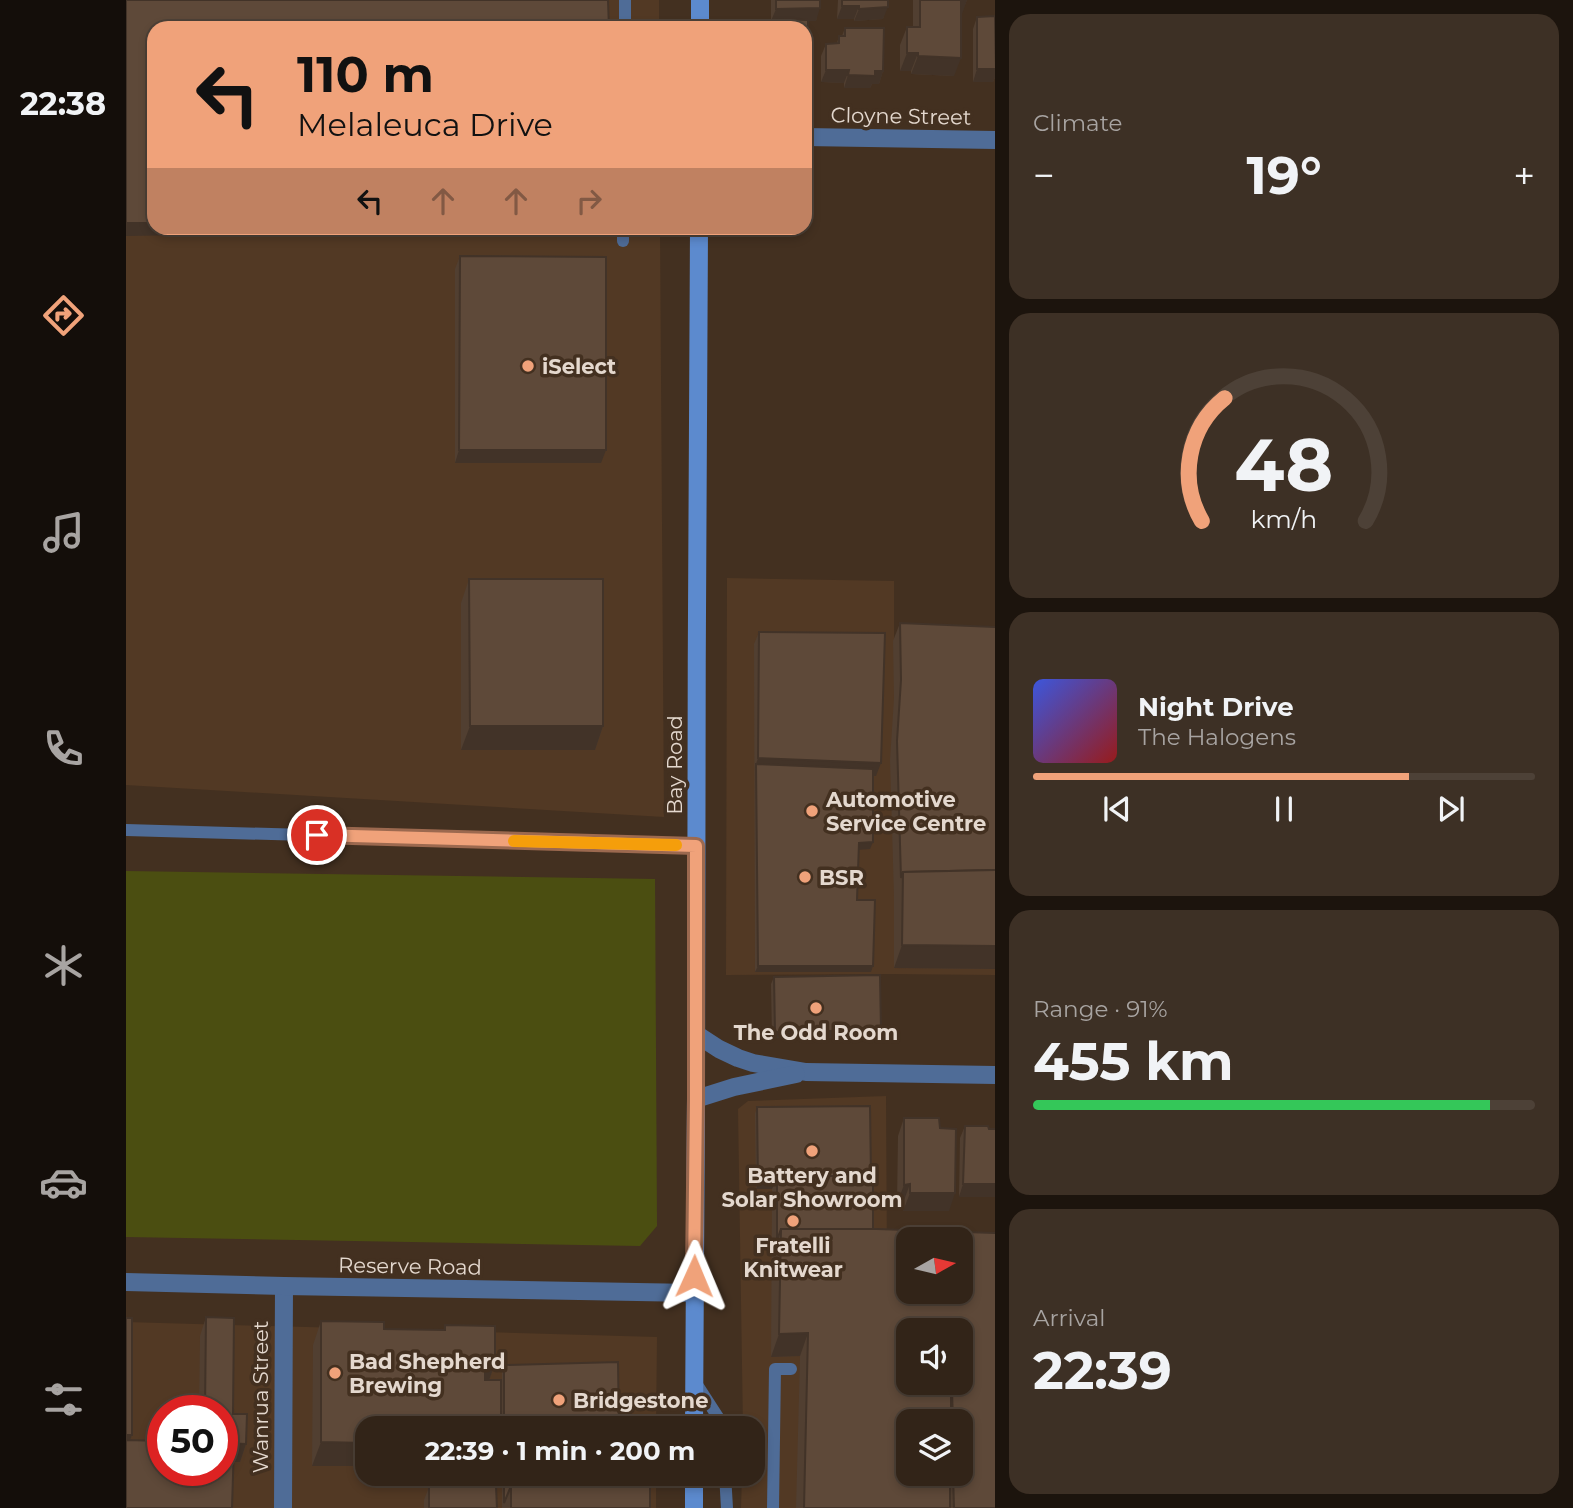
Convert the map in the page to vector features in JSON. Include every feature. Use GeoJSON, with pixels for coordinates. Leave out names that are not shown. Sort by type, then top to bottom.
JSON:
{"type":"FeatureCollection","features":[{"type":"Feature","properties":{"kind":"main road"},"geometry":{"type":"LineString","coordinates":[[700,0],[700,21]]}},
{"type":"Feature","properties":{"kind":"main road","name":"Bay Road"},"geometry":{"type":"LineString","coordinates":[[694,1416],[699,235]]}},
{"type":"Feature","properties":{"kind":"main road"},"geometry":{"type":"LineString","coordinates":[[694,1486],[694,1508]]}},
{"type":"Feature","properties":{"kind":"street","name":"Cloyne Street"},"geometry":{"type":"LineString","coordinates":[[812,137],[995,140]]}},
{"type":"Feature","properties":{"kind":"street"},"geometry":{"type":"LineString","coordinates":[[696,1034],[719,1049],[746,1060],[806,1072],[995,1075]]}},
{"type":"Feature","properties":{"kind":"street"},"geometry":{"type":"LineString","coordinates":[[696,1099],[734,1087],[806,1072]]}},
{"type":"Feature","properties":{"kind":"street","name":"Reserve Road"},"geometry":{"type":"LineString","coordinates":[[126,1282],[694,1293]]}},
{"type":"Feature","properties":{"kind":"street","name":"Wanrua Street"},"geometry":{"type":"LineString","coordinates":[[283,1508],[284,1286]]}},
{"type":"Feature","properties":{"kind":"lane"},"geometry":{"type":"LineString","coordinates":[[625,0],[625,21]]}},
{"type":"Feature","properties":{"kind":"lane"},"geometry":{"type":"LineString","coordinates":[[126,830],[696,846]]}},
{"type":"Feature","properties":{"kind":"lane"},"geometry":{"type":"LineString","coordinates":[[773,1508],[775,1369],[791,1369]]}},
{"type":"Feature","properties":{"kind":"lane"},"geometry":{"type":"LineString","coordinates":[[694,1380],[717,1416]]}},
{"type":"Feature","properties":{"kind":"lane"},"geometry":{"type":"LineString","coordinates":[[726,1486],[727,1508]]}},
{"type":"Feature","properties":{"kind":"shaded area"},"geometry":{"type":"Polygon","coordinates":[[[126,0],[659,0],[659,21],[147,21],[147,235],[660,235],[664,817],[126,785],[126,0]]]}},
{"type":"Feature","properties":{"kind":"shaded area"},"geometry":{"type":"Polygon","coordinates":[[[727,578],[894,581],[894,641],[995,642],[995,975],[726,975],[727,578]]]}},
{"type":"Feature","properties":{"kind":"shaded area"},"geometry":{"type":"Polygon","coordinates":[[[126,871],[655,879],[657,1226],[640,1246],[126,1237],[126,871]]]}},
{"type":"Feature","properties":{"kind":"shaded area"},"geometry":{"type":"Polygon","coordinates":[[[886,1096],[887,1264],[896,1276],[896,1304],[963,1304],[965,1318],[896,1318],[896,1395],[973,1395],[973,1368],[995,1508],[741,1508],[742,1486],[765,1486],[765,1416],[743,1416],[738,1109],[748,1101],[886,1096]]]}},
{"type":"Feature","properties":{"kind":"shaded area"},"geometry":{"type":"Polygon","coordinates":[[[126,1322],[657,1337],[656,1416],[355,1416],[355,1486],[656,1486],[656,1508],[126,1508],[126,1322]]]}},
{"type":"Feature","properties":{"kind":"building"},"geometry":{"type":"Polygon","coordinates":[[[126,0],[608,0],[609,21],[147,21],[147,223],[126,223],[126,0]]]}},
{"type":"Feature","properties":{"kind":"building"},"geometry":{"type":"Polygon","coordinates":[[[776,0],[820,0],[820,8],[776,9],[776,0]]]}},
{"type":"Feature","properties":{"kind":"building"},"geometry":{"type":"Polygon","coordinates":[[[842,0],[888,0],[888,7],[859,9],[859,6],[842,6],[842,0]]]}},
{"type":"Feature","properties":{"kind":"building"},"geometry":{"type":"Polygon","coordinates":[[[920,0],[961,0],[961,58],[907,53],[907,27],[920,27],[920,0]]]}},
{"type":"Feature","properties":{"kind":"building"},"geometry":{"type":"Polygon","coordinates":[[[995,16],[995,69],[977,69],[977,17],[995,16]]]}},
{"type":"Feature","properties":{"kind":"building"},"geometry":{"type":"Polygon","coordinates":[[[776,19],[808,20],[808,21],[776,19]]]}},
{"type":"Feature","properties":{"kind":"building"},"geometry":{"type":"Polygon","coordinates":[[[845,28],[884,28],[883,71],[875,71],[875,76],[848,75],[849,70],[826,70],[826,44],[839,43],[839,36],[845,36],[845,28]]]}},
{"type":"Feature","properties":{"kind":"building","name":"iSelect"},"geometry":{"type":"Polygon","coordinates":[[[460,256],[606,257],[606,450],[459,450],[460,256]]]}},
{"type":"Feature","properties":{"kind":"building"},"geometry":{"type":"Polygon","coordinates":[[[469,579],[603,579],[603,726],[470,726],[469,579]]]}},
{"type":"Feature","properties":{"kind":"building"},"geometry":{"type":"Polygon","coordinates":[[[900,623],[995,627],[995,870],[903,872],[901,878],[897,741],[901,680],[900,623]]]}},
{"type":"Feature","properties":{"kind":"building"},"geometry":{"type":"Polygon","coordinates":[[[759,632],[885,633],[881,763],[758,758],[759,632]]]}},
{"type":"Feature","properties":{"kind":"building"},"geometry":{"type":"Polygon","coordinates":[[[756,764],[873,769],[873,842],[859,843],[857,900],[875,900],[873,966],[758,966],[756,764]]]}},
{"type":"Feature","properties":{"kind":"building"},"geometry":{"type":"Polygon","coordinates":[[[995,870],[995,946],[902,945],[903,872],[995,870]]]}},
{"type":"Feature","properties":{"kind":"building"},"geometry":{"type":"Polygon","coordinates":[[[880,975],[881,1030],[775,1032],[774,977],[880,975]]]}},
{"type":"Feature","properties":{"kind":"building","name":"Battery and Solar Showroom"},"geometry":{"type":"Polygon","coordinates":[[[870,1106],[871,1176],[777,1176],[775,1183],[758,1183],[757,1107],[870,1106]]]}},
{"type":"Feature","properties":{"kind":"building"},"geometry":{"type":"Polygon","coordinates":[[[904,1118],[939,1118],[940,1128],[956,1129],[955,1193],[910,1193],[910,1184],[904,1185],[904,1118]]]}},
{"type":"Feature","properties":{"kind":"building"},"geometry":{"type":"Polygon","coordinates":[[[965,1126],[988,1126],[989,1129],[995,1129],[995,1184],[963,1184],[965,1126]]]}},
{"type":"Feature","properties":{"kind":"building"},"geometry":{"type":"Polygon","coordinates":[[[777,1176],[873,1176],[873,1229],[781,1229],[777,1240],[777,1176]]]}},
{"type":"Feature","properties":{"kind":"building"},"geometry":{"type":"Polygon","coordinates":[[[781,1229],[896,1230],[896,1304],[973,1304],[973,1232],[995,1233],[995,1508],[954,1508],[953,1486],[973,1486],[973,1409],[953,1409],[952,1395],[973,1395],[973,1318],[896,1318],[896,1395],[951,1395],[951,1409],[896,1409],[896,1486],[950,1486],[950,1508],[804,1508],[808,1333],[779,1334],[781,1229]]]}},
{"type":"Feature","properties":{"kind":"building"},"geometry":{"type":"Polygon","coordinates":[[[206,1317],[234,1318],[233,1395],[205,1395],[206,1317]]]}},
{"type":"Feature","properties":{"kind":"building"},"geometry":{"type":"Polygon","coordinates":[[[126,1318],[132,1318],[132,1435],[126,1435],[126,1318]]]}},
{"type":"Feature","properties":{"kind":"building"},"geometry":{"type":"Polygon","coordinates":[[[321,1321],[384,1322],[384,1329],[445,1330],[445,1325],[495,1326],[495,1364],[485,1364],[485,1380],[501,1380],[501,1416],[355,1416],[355,1443],[321,1442],[321,1321]]]}},
{"type":"Feature","properties":{"kind":"building","name":"Bridgestone"},"geometry":{"type":"Polygon","coordinates":[[[618,1362],[619,1416],[504,1416],[504,1365],[618,1362]]]}},
{"type":"Feature","properties":{"kind":"building"},"geometry":{"type":"Polygon","coordinates":[[[238,1414],[247,1414],[246,1444],[238,1444],[238,1414]]]}},
{"type":"Feature","properties":{"kind":"building"},"geometry":{"type":"Polygon","coordinates":[[[126,1440],[147,1441],[147,1486],[233,1486],[232,1508],[126,1508],[126,1440]]]}},
{"type":"Feature","properties":{"kind":"building"},"geometry":{"type":"Polygon","coordinates":[[[496,1486],[497,1508],[429,1508],[429,1487],[496,1486]]]}},
{"type":"Feature","properties":{"kind":"building"},"geometry":{"type":"Polygon","coordinates":[[[504,1486],[511,1486],[504,1503],[504,1486]]]}},
{"type":"Feature","properties":{"kind":"building"},"geometry":{"type":"Polygon","coordinates":[[[511,1486],[650,1486],[650,1508],[511,1508],[511,1486]]]}},
{"type":"Feature","properties":{"kind":"slow traffic"},"geometry":{"type":"LineString","coordinates":[[514,841],[676,845]]}},
{"type":"Feature","properties":{"kind":"place","name":"iSelect"},"geometry":{"type":"Point","coordinates":[528,366]}},
{"type":"Feature","properties":{"kind":"place","name":"Automotive Service Centre"},"geometry":{"type":"Point","coordinates":[812,811]}},
{"type":"Feature","properties":{"kind":"place","name":"BSR"},"geometry":{"type":"Point","coordinates":[805,877]}},
{"type":"Feature","properties":{"kind":"place","name":"The Odd Room"},"geometry":{"type":"Point","coordinates":[816,1008]}},
{"type":"Feature","properties":{"kind":"place","name":"Battery and Solar Showroom"},"geometry":{"type":"Point","coordinates":[812,1151]}},
{"type":"Feature","properties":{"kind":"place","name":"Fratelli Knitwear"},"geometry":{"type":"Point","coordinates":[793,1221]}},
{"type":"Feature","properties":{"kind":"place","name":"Bad Shepherd Brewing"},"geometry":{"type":"Point","coordinates":[335,1373]}},
{"type":"Feature","properties":{"kind":"place","name":"Bridgestone"},"geometry":{"type":"Point","coordinates":[559,1400]}},
{"type":"Feature","properties":{"kind":"route"},"geometry":{"type":"LineString","coordinates":[[317,835],[696,846],[694,1276]]}}]}
